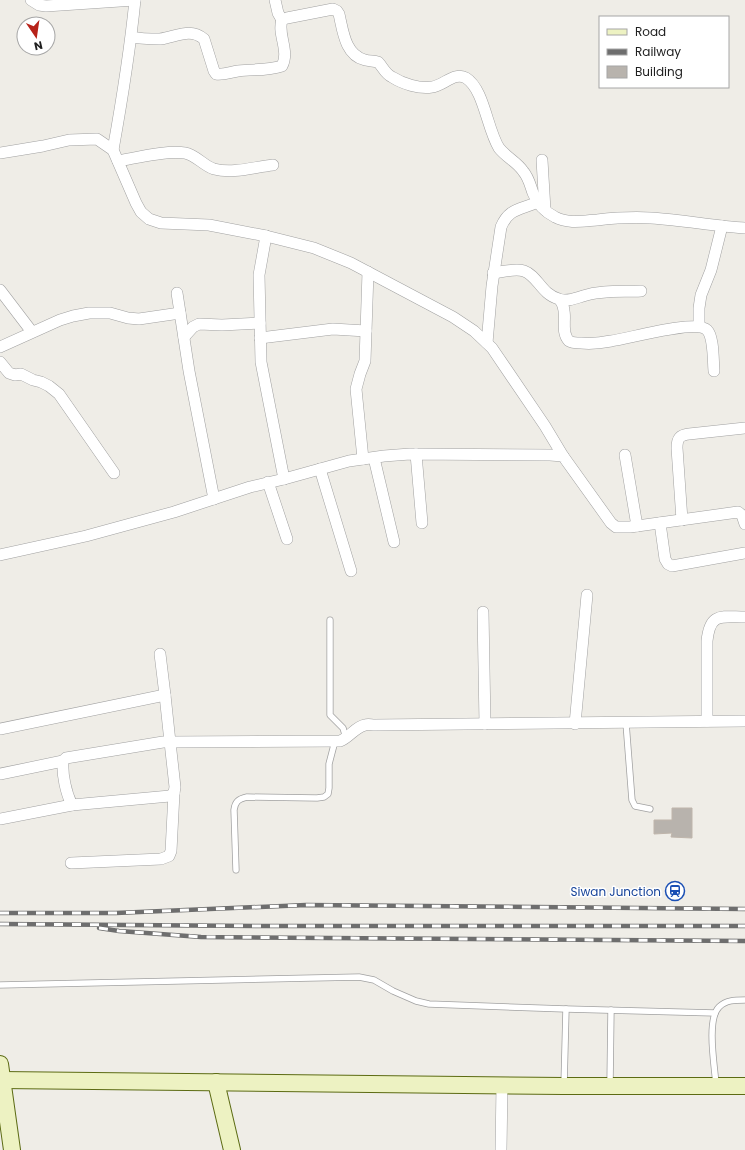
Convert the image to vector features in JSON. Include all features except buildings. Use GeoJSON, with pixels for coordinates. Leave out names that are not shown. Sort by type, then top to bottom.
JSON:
{"type":"FeatureCollection","features":[{"type":"Feature","properties":{"kind":"street"},"geometry":{"type":"LineString","coordinates":[[32,0],[38,5],[46,6],[135,0],[132,37],[113,150]]}},
{"type":"Feature","properties":{"kind":"street"},"geometry":{"type":"LineString","coordinates":[[132,37],[148,39],[184,33],[194,33],[204,39],[216,74],[222,75],[240,71],[268,70],[282,66],[285,54],[281,28],[282,20],[278,13],[275,0]]}},
{"type":"Feature","properties":{"kind":"street"},"geometry":{"type":"LineString","coordinates":[[282,20],[333,9],[339,14],[348,48],[352,53],[365,60],[378,62],[390,77],[418,87],[432,87],[439,86],[452,78],[464,76],[474,86],[478,93],[497,144],[509,158],[522,169],[529,180],[533,193],[541,206],[554,217],[567,221],[635,217],[745,228]]}},
{"type":"Feature","properties":{"kind":"street"},"geometry":{"type":"LineString","coordinates":[[0,153],[84,139],[97,139],[113,150],[136,203],[141,212],[149,219],[161,223],[209,226],[266,236],[325,252],[368,272],[453,317],[474,331],[498,356],[545,426],[563,456],[611,523],[616,527],[623,528],[738,512],[742,515],[745,524]]}},
{"type":"Feature","properties":{"kind":"street"},"geometry":{"type":"LineString","coordinates":[[118,161],[151,155],[185,153],[193,156],[214,169],[241,169],[272,165]]}},
{"type":"Feature","properties":{"kind":"street"},"geometry":{"type":"LineString","coordinates":[[541,206],[542,160]]}},
{"type":"Feature","properties":{"kind":"street"},"geometry":{"type":"LineString","coordinates":[[487,343],[498,238],[505,219],[513,212],[541,206]]}},
{"type":"Feature","properties":{"kind":"street"},"geometry":{"type":"LineString","coordinates":[[699,326],[701,295],[711,270],[722,226]]}},
{"type":"Feature","properties":{"kind":"street"},"geometry":{"type":"LineString","coordinates":[[266,236],[259,275],[261,362],[284,479]]}},
{"type":"Feature","properties":{"kind":"street"},"geometry":{"type":"LineString","coordinates":[[494,273],[514,270],[523,271],[531,276],[546,293],[560,300],[570,300],[600,292],[641,291]]}},
{"type":"Feature","properties":{"kind":"street"},"geometry":{"type":"LineString","coordinates":[[368,272],[365,361],[356,389],[369,458],[394,542]]}},
{"type":"Feature","properties":{"kind":"street"},"geometry":{"type":"LineString","coordinates":[[0,290],[32,332]]}},
{"type":"Feature","properties":{"kind":"street"},"geometry":{"type":"LineString","coordinates":[[177,293],[214,499]]}},
{"type":"Feature","properties":{"kind":"street"},"geometry":{"type":"LineString","coordinates":[[560,300],[564,310],[564,328],[566,335],[573,343],[600,343],[661,330],[699,326],[707,329],[711,336],[714,371]]}},
{"type":"Feature","properties":{"kind":"street"},"geometry":{"type":"LineString","coordinates":[[0,347],[67,318],[89,313],[110,313],[128,318],[139,319],[180,313]]}},
{"type":"Feature","properties":{"kind":"street"},"geometry":{"type":"LineString","coordinates":[[184,337],[193,327],[199,324],[222,325],[260,323]]}},
{"type":"Feature","properties":{"kind":"street"},"geometry":{"type":"LineString","coordinates":[[260,338],[333,329],[366,331]]}},
{"type":"Feature","properties":{"kind":"street"},"geometry":{"type":"LineString","coordinates":[[0,362],[9,373],[15,375],[22,374],[50,386],[58,394],[114,473]]}},
{"type":"Feature","properties":{"kind":"street"},"geometry":{"type":"LineString","coordinates":[[682,520],[677,448],[677,441],[679,437],[689,434],[745,428]]}},
{"type":"Feature","properties":{"kind":"street"},"geometry":{"type":"LineString","coordinates":[[0,555],[86,536],[174,512],[268,482],[369,458],[416,454],[563,456]]}},
{"type":"Feature","properties":{"kind":"street"},"geometry":{"type":"LineString","coordinates":[[416,454],[422,523]]}},
{"type":"Feature","properties":{"kind":"street"},"geometry":{"type":"LineString","coordinates":[[625,455],[637,526]]}},
{"type":"Feature","properties":{"kind":"street"},"geometry":{"type":"LineString","coordinates":[[320,469],[351,571]]}},
{"type":"Feature","properties":{"kind":"street"},"geometry":{"type":"LineString","coordinates":[[268,482],[287,539]]}},
{"type":"Feature","properties":{"kind":"street"},"geometry":{"type":"LineString","coordinates":[[660,523],[665,559],[668,564],[672,566],[745,553]]}},
{"type":"Feature","properties":{"kind":"street"},"geometry":{"type":"LineString","coordinates":[[575,724],[587,595]]}},
{"type":"Feature","properties":{"kind":"street"},"geometry":{"type":"LineString","coordinates":[[483,612],[485,724]]}},
{"type":"Feature","properties":{"kind":"street"},"geometry":{"type":"LineString","coordinates":[[707,721],[708,630],[711,623],[716,619],[723,617],[745,617]]}},
{"type":"Feature","properties":{"kind":"street"},"geometry":{"type":"LineString","coordinates":[[71,863],[161,859],[169,856],[171,850],[175,787],[166,695],[160,654]]}},
{"type":"Feature","properties":{"kind":"street"},"geometry":{"type":"LineString","coordinates":[[0,729],[166,695]]}},
{"type":"Feature","properties":{"kind":"street"},"geometry":{"type":"LineString","coordinates":[[0,774],[63,761],[72,756],[170,742],[334,741],[346,739],[364,725],[575,724],[745,721]]}},
{"type":"Feature","properties":{"kind":"street"},"geometry":{"type":"LineString","coordinates":[[63,761],[63,774],[69,799],[72,805]]}},
{"type":"Feature","properties":{"kind":"street"},"geometry":{"type":"LineString","coordinates":[[0,819],[72,805],[159,798],[170,796],[174,793]]}},
{"type":"Feature","properties":{"kind":"street"},"geometry":{"type":"LineString","coordinates":[[12,1150],[2,1099],[1,1072],[216,1082],[564,1086],[745,1086]]}},
{"type":"Feature","properties":{"kind":"street"},"geometry":{"type":"LineString","coordinates":[[216,1082],[232,1150]]}},
{"type":"Feature","properties":{"kind":"street"},"geometry":{"type":"LineString","coordinates":[[501,1150],[502,1085]]}},
{"type":"Feature","properties":{"kind":"lane"},"geometry":{"type":"LineString","coordinates":[[330,620],[330,716],[343,728],[346,739]]}},
{"type":"Feature","properties":{"kind":"lane"},"geometry":{"type":"LineString","coordinates":[[626,723],[632,800],[635,806],[650,809]]}},
{"type":"Feature","properties":{"kind":"lane"},"geometry":{"type":"LineString","coordinates":[[236,870],[234,810],[235,804],[238,800],[247,797],[324,797],[328,794],[329,764],[334,741]]}},
{"type":"Feature","properties":{"kind":"lane"},"geometry":{"type":"LineString","coordinates":[[0,985],[359,977],[374,980],[416,1001],[429,1004],[715,1013]]}},
{"type":"Feature","properties":{"kind":"lane"},"geometry":{"type":"LineString","coordinates":[[717,1086],[712,1039],[712,1024],[715,1013],[718,1008],[731,1000],[745,1000]]}},
{"type":"Feature","properties":{"kind":"lane"},"geometry":{"type":"LineString","coordinates":[[564,1086],[566,1009]]}},
{"type":"Feature","properties":{"kind":"lane"},"geometry":{"type":"LineString","coordinates":[[610,1086],[611,1010]]}},
{"type":"Feature","properties":{"kind":"railway"},"geometry":{"type":"LineString","coordinates":[[0,913],[116,913],[306,905],[745,909]]}},
{"type":"Feature","properties":{"kind":"railway"},"geometry":{"type":"LineString","coordinates":[[0,924],[265,926],[745,926]]}},
{"type":"Feature","properties":{"kind":"railway"},"geometry":{"type":"LineString","coordinates":[[99,928],[119,931],[201,937],[745,941]]}},
{"type":"Feature","properties":{"kind":"place","name":"Siwan Junction"},"geometry":{"type":"Point","coordinates":[675,891]}}]}
